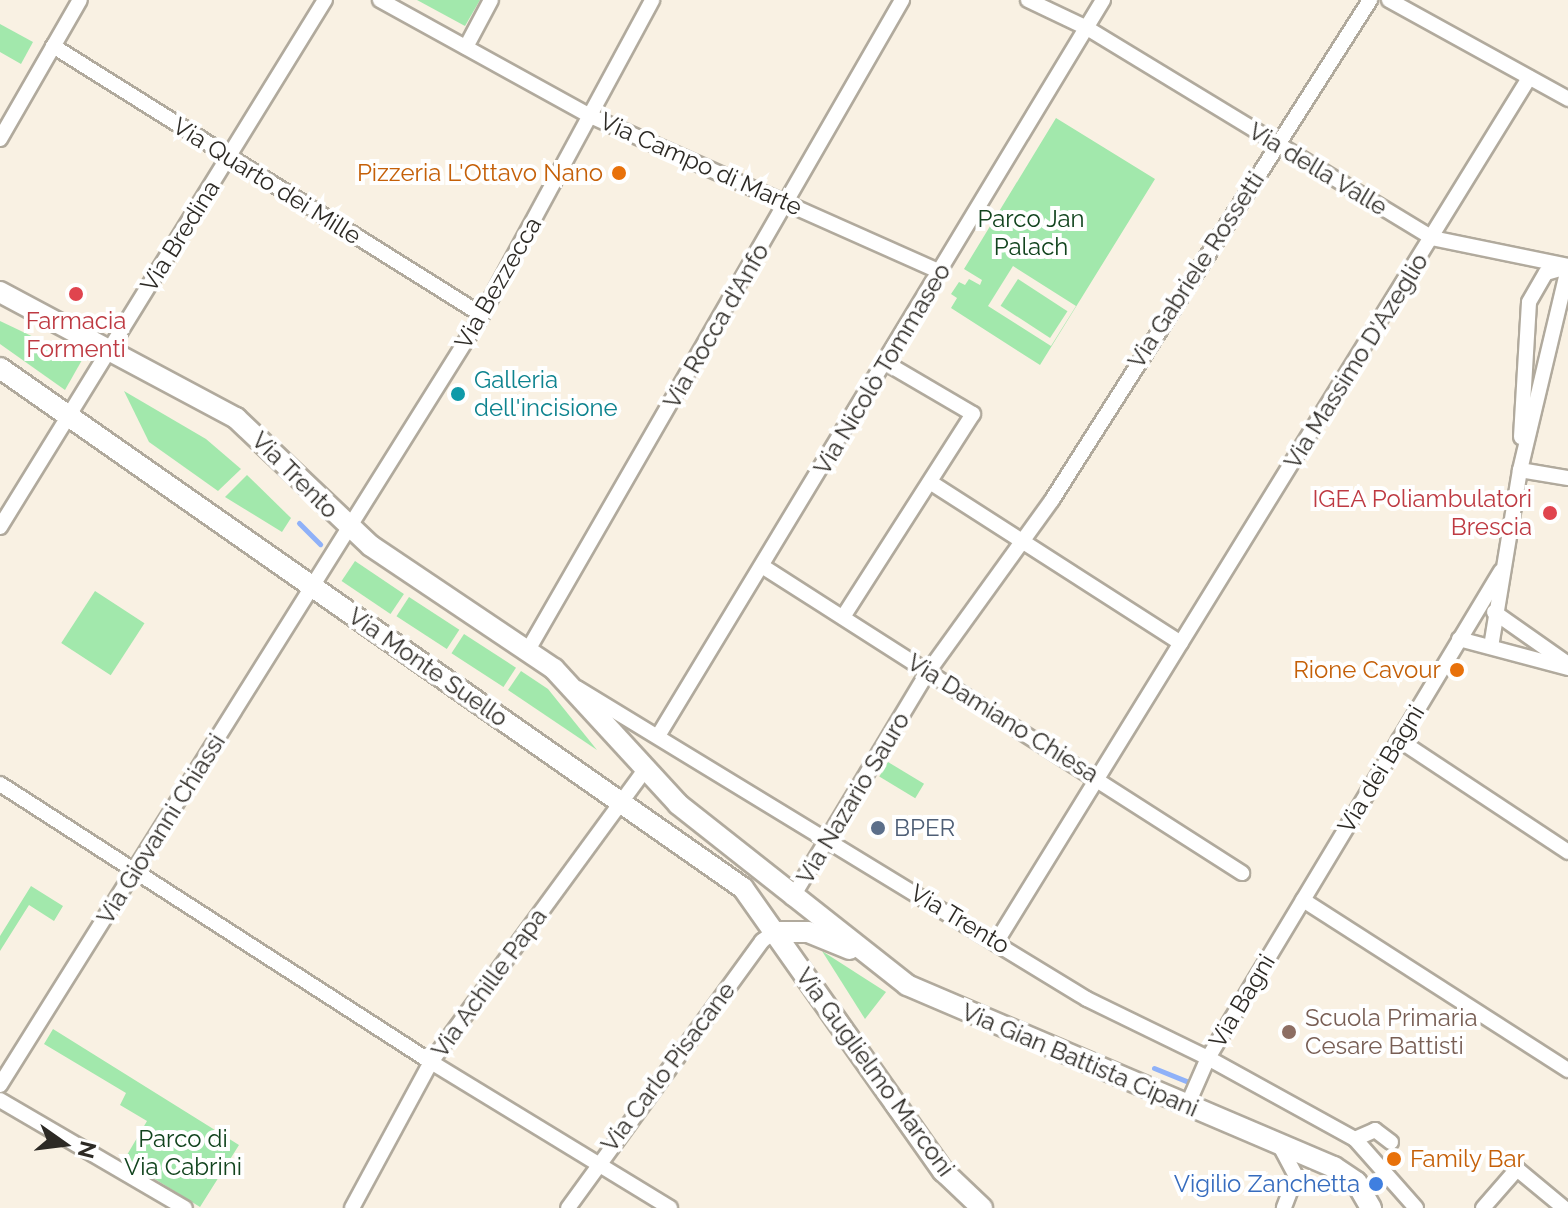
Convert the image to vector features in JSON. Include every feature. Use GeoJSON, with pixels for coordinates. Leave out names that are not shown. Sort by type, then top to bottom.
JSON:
{"type":"FeatureCollection","features":[{"type":"Feature","properties":{"kind":"main road","name":"Via Trento"},"geometry":{"type":"LineString","coordinates":[[0,292],[236,418],[350,528],[528,650],[573,685],[644,771]]}},
{"type":"Feature","properties":{"kind":"main road","name":"Via Monte Suello"},"geometry":{"type":"LineString","coordinates":[[0,368],[743,888],[774,932]]}},
{"type":"Feature","properties":{"kind":"main road"},"geometry":{"type":"LineString","coordinates":[[644,771],[792,898],[786,902],[743,888]]}},
{"type":"Feature","properties":{"kind":"main road","name":"Via Gian Battista Cipani"},"geometry":{"type":"LineString","coordinates":[[792,898],[924,993],[1348,1174],[1371,1208]]}},
{"type":"Feature","properties":{"kind":"main road"},"geometry":{"type":"LineString","coordinates":[[774,932],[808,932],[874,959]]}},
{"type":"Feature","properties":{"kind":"main road","name":"Via Guglielmo Marconi"},"geometry":{"type":"LineString","coordinates":[[774,932],[943,1171],[982,1208]]}},
{"type":"Feature","properties":{"kind":"street"},"geometry":{"type":"LineString","coordinates":[[0,139],[80,0]]}},
{"type":"Feature","properties":{"kind":"street","name":"Via Bredina"},"geometry":{"type":"LineString","coordinates":[[0,527],[325,0]]}},
{"type":"Feature","properties":{"kind":"street","name":"Via Campo di Marte"},"geometry":{"type":"LineString","coordinates":[[380,0],[588,115],[941,272]]}},
{"type":"Feature","properties":{"kind":"street"},"geometry":{"type":"LineString","coordinates":[[466,47],[491,0]]}},
{"type":"Feature","properties":{"kind":"street","name":"Via Bezzecca"},"geometry":{"type":"LineString","coordinates":[[312,587],[482,315],[652,0]]}},
{"type":"Feature","properties":{"kind":"street","name":"Via Rocca d'Anfo"},"geometry":{"type":"LineString","coordinates":[[528,650],[902,0]]}},
{"type":"Feature","properties":{"kind":"street","name":"Via della Valle"},"geometry":{"type":"LineString","coordinates":[[1028,0],[1087,28],[1432,238],[1568,267]]}},
{"type":"Feature","properties":{"kind":"street","name":"Via Nicolò Tommaseo"},"geometry":{"type":"LineString","coordinates":[[658,736],[1103,0]]}},
{"type":"Feature","properties":{"kind":"street","name":"Via Gabriele Rossetti"},"geometry":{"type":"LineString","coordinates":[[1023,540],[1370,0]]}},
{"type":"Feature","properties":{"kind":"street"},"geometry":{"type":"LineString","coordinates":[[1389,0],[1568,99]]}},
{"type":"Feature","properties":{"kind":"street","name":"Via Quarto dei Mille"},"geometry":{"type":"LineString","coordinates":[[53,46],[482,315]]}},
{"type":"Feature","properties":{"kind":"street","name":"Via Massimo D'Azeglio"},"geometry":{"type":"LineString","coordinates":[[997,941],[1529,78]]}},
{"type":"Feature","properties":{"kind":"street","name":"Via dei Bagni"},"geometry":{"type":"LineString","coordinates":[[1491,647],[1498,615],[1501,571],[1520,470],[1568,267],[1546,273],[1529,302],[1520,470]]}},
{"type":"Feature","properties":{"kind":"street"},"geometry":{"type":"LineString","coordinates":[[843,617],[973,414],[886,363]]}},
{"type":"Feature","properties":{"kind":"street"},"geometry":{"type":"LineString","coordinates":[[1520,470],[1568,478]]}},
{"type":"Feature","properties":{"kind":"street"},"geometry":{"type":"LineString","coordinates":[[930,482],[1181,643]]}},
{"type":"Feature","properties":{"kind":"street","name":"Via Nazario Sauro"},"geometry":{"type":"LineString","coordinates":[[792,898],[928,672],[1023,540]]}},
{"type":"Feature","properties":{"kind":"street","name":"Via Damiano Chiesa"},"geometry":{"type":"LineString","coordinates":[[762,566],[1098,777],[1242,873]]}},
{"type":"Feature","properties":{"kind":"street","name":"Via dei Bagni"},"geometry":{"type":"LineString","coordinates":[[1303,900],[1501,571]]}},
{"type":"Feature","properties":{"kind":"street","name":"Via Giovanni Chiassi"},"geometry":{"type":"LineString","coordinates":[[0,1085],[4,1069],[136,870],[312,587]]}},
{"type":"Feature","properties":{"kind":"street"},"geometry":{"type":"LineString","coordinates":[[1483,605],[1568,666]]}},
{"type":"Feature","properties":{"kind":"street"},"geometry":{"type":"LineString","coordinates":[[1459,639],[1568,666]]}},
{"type":"Feature","properties":{"kind":"street","name":"Via Trento"},"geometry":{"type":"LineString","coordinates":[[573,685],[1117,1016],[1208,1058],[1355,1139],[1416,1208]]}},
{"type":"Feature","properties":{"kind":"street"},"geometry":{"type":"LineString","coordinates":[[1399,740],[1568,852]]}},
{"type":"Feature","properties":{"kind":"street","name":"Via Achille Papa"},"geometry":{"type":"LineString","coordinates":[[352,1208],[431,1062],[644,771]]}},
{"type":"Feature","properties":{"kind":"street"},"geometry":{"type":"LineString","coordinates":[[0,784],[431,1062],[670,1208]]}},
{"type":"Feature","properties":{"kind":"street"},"geometry":{"type":"LineString","coordinates":[[1303,900],[1568,1070]]}},
{"type":"Feature","properties":{"kind":"street","name":"Via Bagni"},"geometry":{"type":"LineString","coordinates":[[1187,1106],[1208,1058],[1303,900]]}},
{"type":"Feature","properties":{"kind":"street","name":"Via Carlo Pisacane"},"geometry":{"type":"LineString","coordinates":[[568,1208],[597,1163],[762,941],[774,932]]}},
{"type":"Feature","properties":{"kind":"street"},"geometry":{"type":"LineString","coordinates":[[0,1100],[185,1208]]}},
{"type":"Feature","properties":{"kind":"street","name":"Via Trento"},"geometry":{"type":"LineString","coordinates":[[1355,1139],[1375,1130],[1391,1142]]}},
{"type":"Feature","properties":{"kind":"street"},"geometry":{"type":"LineString","coordinates":[[1280,1146],[1296,1176],[1284,1208]]}},
{"type":"Feature","properties":{"kind":"street"},"geometry":{"type":"LineString","coordinates":[[1483,1208],[1517,1169],[1564,1208]]}},
{"type":"Feature","properties":{"kind":"green space"},"geometry":{"type":"Polygon","coordinates":[[[417,0],[480,0],[465,26],[417,0]]]}},
{"type":"Feature","properties":{"kind":"green space"},"geometry":{"type":"Polygon","coordinates":[[[0,24],[33,42],[21,64],[0,52],[0,24]]]}},
{"type":"Feature","properties":{"kind":"green space","name":"Parco Jan Palach"},"geometry":{"type":"Polygon","coordinates":[[[1056,118],[1155,179],[1040,365],[951,308],[957,298],[951,294],[959,282],[965,285],[969,279],[980,285],[982,280],[964,269],[1056,118]],[[1013,266],[988,306],[1051,346],[1076,306],[1013,266]]]}},
{"type":"Feature","properties":{"kind":"green space","name":"Parco Jan Palach"},"geometry":{"type":"Polygon","coordinates":[[[1018,279],[1067,311],[1050,338],[1001,306],[1018,279]]]}},
{"type":"Feature","properties":{"kind":"green space"},"geometry":{"type":"Polygon","coordinates":[[[0,321],[82,360],[65,390],[0,344],[0,321]]]}},
{"type":"Feature","properties":{"kind":"green space"},"geometry":{"type":"Polygon","coordinates":[[[124,391],[206,439],[241,469],[218,491],[149,442],[124,391]]]}},
{"type":"Feature","properties":{"kind":"green space"},"geometry":{"type":"Polygon","coordinates":[[[247,475],[291,518],[282,532],[225,497],[247,475]]]}},
{"type":"Feature","properties":{"kind":"green space"},"geometry":{"type":"Polygon","coordinates":[[[355,561],[404,594],[390,614],[342,581],[355,561]]]}},
{"type":"Feature","properties":{"kind":"green space"},"geometry":{"type":"Polygon","coordinates":[[[95,591],[144,623],[111,675],[61,643],[95,591]]]}},
{"type":"Feature","properties":{"kind":"green space"},"geometry":{"type":"Polygon","coordinates":[[[409,597],[459,630],[447,649],[396,616],[409,597]]]}},
{"type":"Feature","properties":{"kind":"green space"},"geometry":{"type":"Polygon","coordinates":[[[464,634],[516,668],[503,687],[451,653],[464,634]]]}},
{"type":"Feature","properties":{"kind":"green space"},"geometry":{"type":"Polygon","coordinates":[[[521,671],[548,689],[597,750],[508,690],[521,671]]]}},
{"type":"Feature","properties":{"kind":"green space"},"geometry":{"type":"Polygon","coordinates":[[[888,762],[924,784],[915,798],[879,777],[888,762]]]}},
{"type":"Feature","properties":{"kind":"green space"},"geometry":{"type":"Polygon","coordinates":[[[31,886],[63,906],[54,921],[29,905],[0,951],[0,936],[31,886]]]}},
{"type":"Feature","properties":{"kind":"green space"},"geometry":{"type":"Polygon","coordinates":[[[822,951],[886,992],[865,1019],[822,951]]]}},
{"type":"Feature","properties":{"kind":"green space","name":"Parco di Via Cabrini"},"geometry":{"type":"Polygon","coordinates":[[[53,1029],[239,1145],[200,1207],[124,1160],[147,1121],[120,1105],[126,1093],[44,1044],[53,1029]]]}},
{"type":"Feature","properties":{"kind":"waterway"},"geometry":{"type":"LineString","coordinates":[[299,523],[320,544]]}},
{"type":"Feature","properties":{"kind":"waterway"},"geometry":{"type":"LineString","coordinates":[[1154,1068],[1186,1081]]}},
{"type":"Feature","properties":{"kind":"place","name":"Pizzeria L'Ottavo Nano"},"geometry":{"type":"Point","coordinates":[619,173]}},
{"type":"Feature","properties":{"kind":"place","name":"Farmacia Formenti"},"geometry":{"type":"Point","coordinates":[76,294]}},
{"type":"Feature","properties":{"kind":"place","name":"Galleria dell'incisione"},"geometry":{"type":"Point","coordinates":[458,394]}},
{"type":"Feature","properties":{"kind":"place","name":"IGEA Poliambulatori Brescia"},"geometry":{"type":"Point","coordinates":[1550,513]}},
{"type":"Feature","properties":{"kind":"place","name":"Rione Cavour"},"geometry":{"type":"Point","coordinates":[1457,670]}},
{"type":"Feature","properties":{"kind":"place","name":"BPER"},"geometry":{"type":"Point","coordinates":[878,828]}},
{"type":"Feature","properties":{"kind":"place","name":"Scuola Primaria Cesare Battisti"},"geometry":{"type":"Point","coordinates":[1289,1032]}},
{"type":"Feature","properties":{"kind":"place","name":"Family Bar"},"geometry":{"type":"Point","coordinates":[1394,1159]}},
{"type":"Feature","properties":{"kind":"place","name":"Vigilio Zanchetta"},"geometry":{"type":"Point","coordinates":[1376,1184]}}]}
